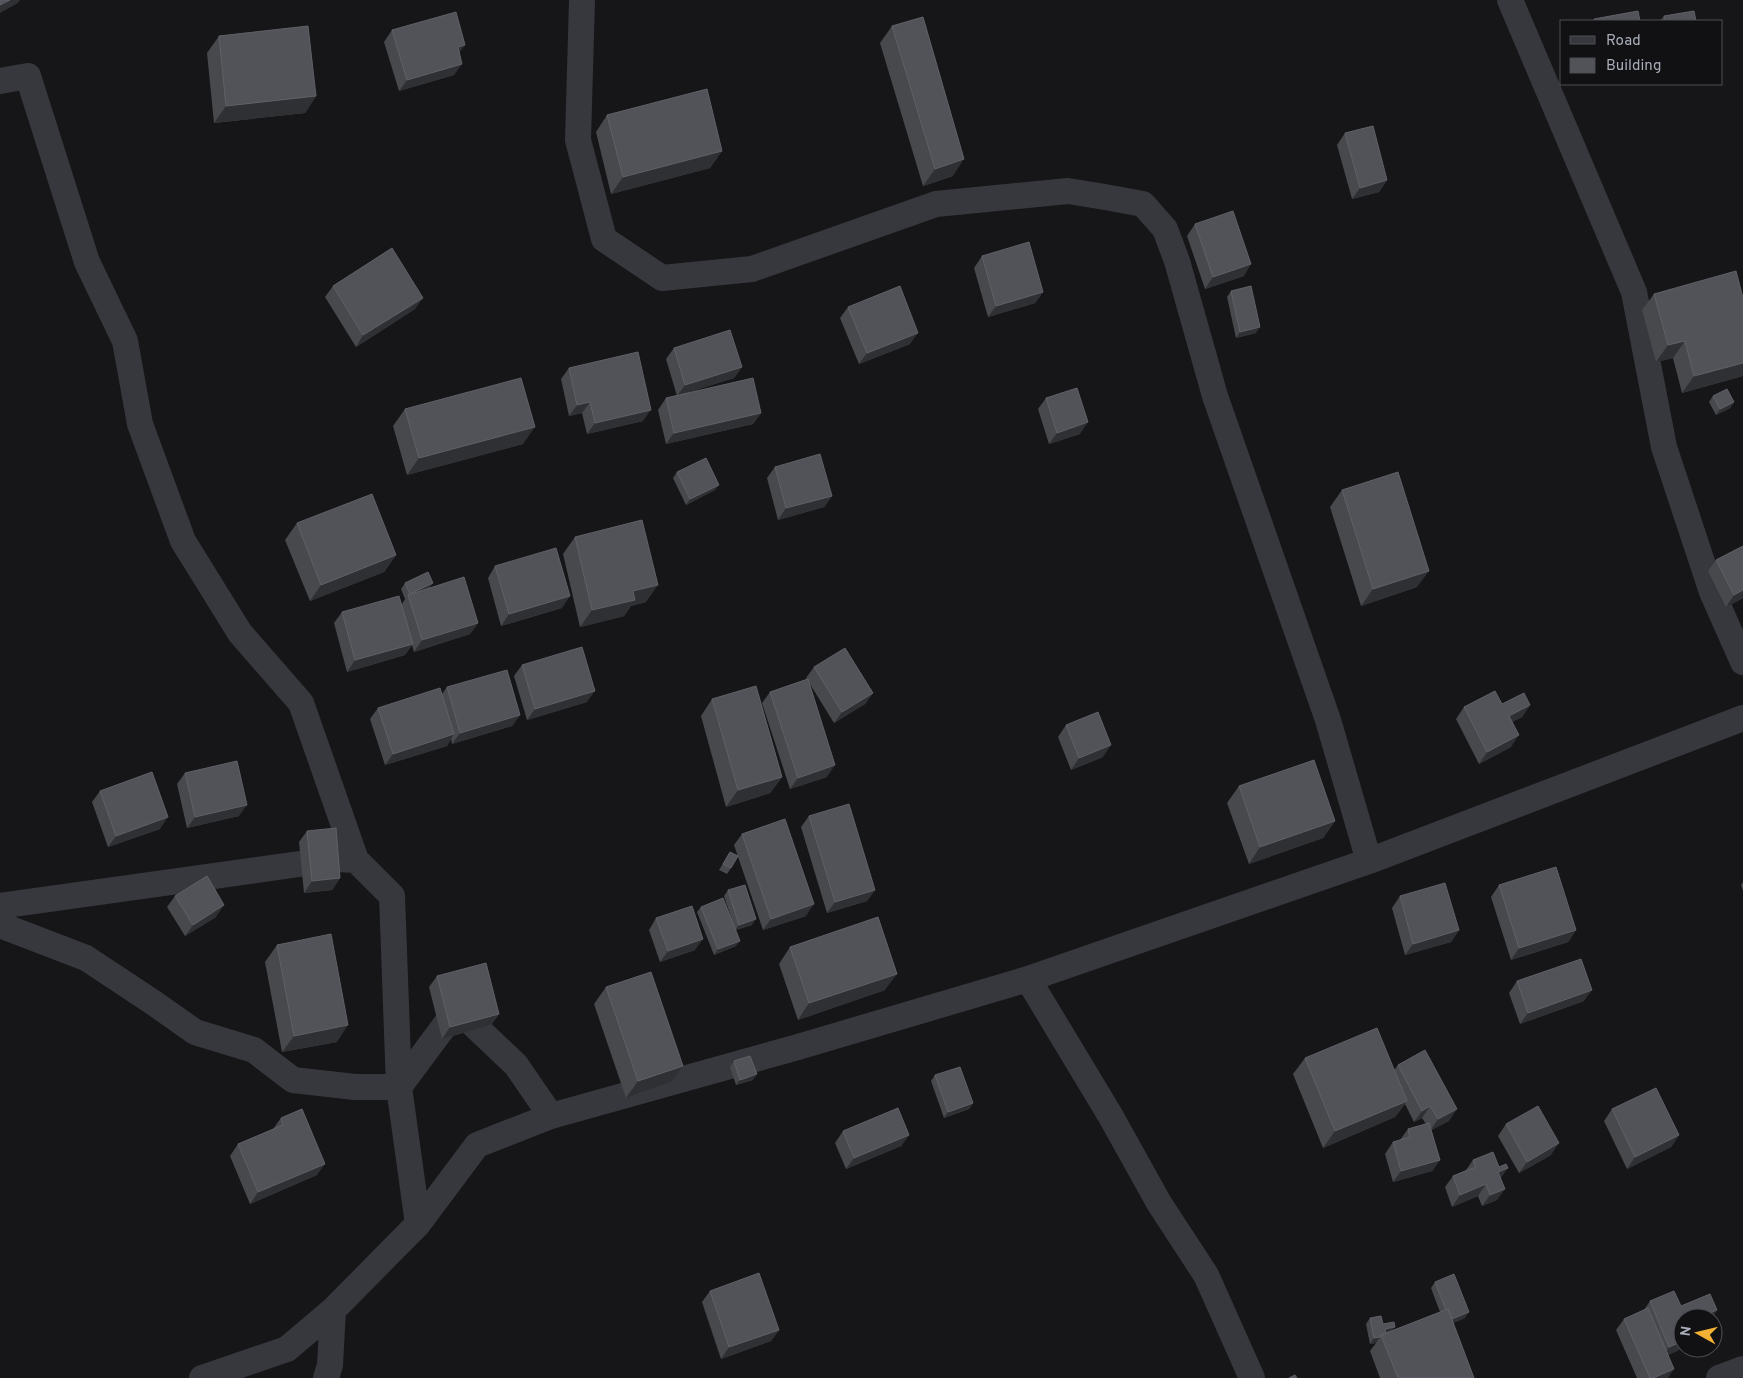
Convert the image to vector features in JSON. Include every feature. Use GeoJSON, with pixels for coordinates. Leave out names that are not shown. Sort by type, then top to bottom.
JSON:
{"type":"FeatureCollection","features":[{"type":"Feature","properties":{"kind":"street"},"geometry":{"type":"LineString","coordinates":[[582,0],[578,140],[604,239],[662,278],[752,269],[936,204],[1068,191],[1143,204],[1165,229],[1177,261],[1215,396],[1328,720],[1369,861]]}},
{"type":"Feature","properties":{"kind":"street"},"geometry":{"type":"LineString","coordinates":[[1510,0],[1634,292],[1664,447],[1712,592],[1743,662]]}},
{"type":"Feature","properties":{"kind":"street"},"geometry":{"type":"LineString","coordinates":[[0,80],[28,76],[87,262],[125,341],[140,424],[183,541],[240,633],[301,703],[356,860],[392,896],[399,1087],[418,1224]]}},
{"type":"Feature","properties":{"kind":"street"},"geometry":{"type":"LineString","coordinates":[[202,1378],[287,1349],[332,1310],[418,1224],[477,1145],[551,1116],[798,1047],[1028,979],[1369,861],[1743,718]]}},
{"type":"Feature","properties":{"kind":"street"},"geometry":{"type":"LineString","coordinates":[[0,906],[335,859],[356,860]]}},
{"type":"Feature","properties":{"kind":"street"},"geometry":{"type":"LineString","coordinates":[[0,924],[86,958],[195,1032],[254,1050],[293,1080],[355,1087],[399,1087]]}},
{"type":"Feature","properties":{"kind":"street"},"geometry":{"type":"LineString","coordinates":[[1028,979],[1110,1116],[1159,1203],[1206,1275],[1252,1378]]}},
{"type":"Feature","properties":{"kind":"street"},"geometry":{"type":"LineString","coordinates":[[399,1087],[457,1009],[516,1065],[551,1116]]}},
{"type":"Feature","properties":{"kind":"street"},"geometry":{"type":"LineString","coordinates":[[326,1378],[330,1365],[332,1310]]}},
{"type":"Feature","properties":{"kind":"street"},"geometry":{"type":"LineString","coordinates":[[1719,1378],[1743,1370]]}},
{"type":"Feature","properties":{"kind":"building"},"geometry":{"type":"Polygon","coordinates":[[[0,0],[10,0],[0,5],[0,0]]]}},
{"type":"Feature","properties":{"kind":"building"},"geometry":{"type":"Polygon","coordinates":[[[1638,11],[1640,20],[1594,20],[1638,11]]]}},
{"type":"Feature","properties":{"kind":"building"},"geometry":{"type":"Polygon","coordinates":[[[1694,11],[1696,20],[1665,20],[1664,16],[1694,11]]]}},
{"type":"Feature","properties":{"kind":"building"},"geometry":{"type":"Polygon","coordinates":[[[456,12],[465,45],[458,47],[462,64],[407,80],[392,30],[456,12]]]}},
{"type":"Feature","properties":{"kind":"building"},"geometry":{"type":"Polygon","coordinates":[[[923,17],[964,159],[935,169],[892,26],[923,17]]]}},
{"type":"Feature","properties":{"kind":"building"},"geometry":{"type":"Polygon","coordinates":[[[308,26],[316,96],[226,106],[219,36],[308,26]]]}},
{"type":"Feature","properties":{"kind":"building"},"geometry":{"type":"Polygon","coordinates":[[[707,89],[722,151],[623,177],[607,115],[707,89]]]}},
{"type":"Feature","properties":{"kind":"building"},"geometry":{"type":"Polygon","coordinates":[[[1373,126],[1387,180],[1360,188],[1345,133],[1373,126]]]}},
{"type":"Feature","properties":{"kind":"building"},"geometry":{"type":"Polygon","coordinates":[[[1233,211],[1251,264],[1213,277],[1195,224],[1233,211]]]}},
{"type":"Feature","properties":{"kind":"building"},"geometry":{"type":"Polygon","coordinates":[[[1029,242],[1043,292],[996,306],[982,256],[1029,242]]]}},
{"type":"Feature","properties":{"kind":"building"},"geometry":{"type":"Polygon","coordinates":[[[392,248],[423,298],[363,335],[333,286],[392,248]]]}},
{"type":"Feature","properties":{"kind":"building"},"geometry":{"type":"Polygon","coordinates":[[[1736,271],[1743,298],[1743,363],[1694,376],[1685,341],[1668,345],[1654,294],[1736,271]]]}},
{"type":"Feature","properties":{"kind":"building"},"geometry":{"type":"Polygon","coordinates":[[[900,286],[918,333],[867,353],[848,307],[900,286]]]}},
{"type":"Feature","properties":{"kind":"building"},"geometry":{"type":"Polygon","coordinates":[[[1251,286],[1260,327],[1240,332],[1231,291],[1251,286]]]}},
{"type":"Feature","properties":{"kind":"building"},"geometry":{"type":"Polygon","coordinates":[[[730,330],[742,367],[685,385],[674,348],[730,330]]]}},
{"type":"Feature","properties":{"kind":"building"},"geometry":{"type":"Polygon","coordinates":[[[638,352],[651,410],[595,423],[590,402],[577,405],[569,368],[638,352]]]}},
{"type":"Feature","properties":{"kind":"building"},"geometry":{"type":"Polygon","coordinates":[[[521,378],[535,427],[419,458],[405,409],[521,378]]]}},
{"type":"Feature","properties":{"kind":"building"},"geometry":{"type":"Polygon","coordinates":[[[753,378],[761,413],[674,433],[666,398],[753,378]]]}},
{"type":"Feature","properties":{"kind":"building"},"geometry":{"type":"Polygon","coordinates":[[[1077,388],[1088,422],[1057,433],[1046,398],[1077,388]]]}},
{"type":"Feature","properties":{"kind":"building"},"geometry":{"type":"Polygon","coordinates":[[[1727,389],[1734,402],[1720,409],[1713,396],[1727,389]]]}},
{"type":"Feature","properties":{"kind":"building"},"geometry":{"type":"Polygon","coordinates":[[[820,454],[832,496],[786,508],[775,467],[820,454]]]}},
{"type":"Feature","properties":{"kind":"building"},"geometry":{"type":"Polygon","coordinates":[[[706,458],[719,485],[690,499],[677,472],[706,458]]]}},
{"type":"Feature","properties":{"kind":"building"},"geometry":{"type":"Polygon","coordinates":[[[1398,472],[1429,571],[1373,589],[1342,490],[1398,472]]]}},
{"type":"Feature","properties":{"kind":"building"},"geometry":{"type":"Polygon","coordinates":[[[372,494],[396,555],[321,585],[297,523],[372,494]]]}},
{"type":"Feature","properties":{"kind":"building"},"geometry":{"type":"Polygon","coordinates":[[[642,520],[658,585],[633,591],[635,600],[592,610],[575,537],[642,520]]]}},
{"type":"Feature","properties":{"kind":"building"},"geometry":{"type":"Polygon","coordinates":[[[1743,546],[1743,590],[1734,595],[1716,560],[1743,546]]]}},
{"type":"Feature","properties":{"kind":"building"},"geometry":{"type":"Polygon","coordinates":[[[556,548],[570,596],[509,614],[495,566],[556,548]]]}},
{"type":"Feature","properties":{"kind":"building"},"geometry":{"type":"Polygon","coordinates":[[[428,572],[433,583],[410,594],[405,583],[428,572]]]}},
{"type":"Feature","properties":{"kind":"building"},"geometry":{"type":"Polygon","coordinates":[[[464,577],[478,623],[422,640],[408,595],[464,577]]]}},
{"type":"Feature","properties":{"kind":"building"},"geometry":{"type":"Polygon","coordinates":[[[399,596],[413,644],[355,660],[342,612],[399,596]]]}},
{"type":"Feature","properties":{"kind":"building"},"geometry":{"type":"Polygon","coordinates":[[[582,647],[595,691],[535,709],[522,665],[582,647]]]}},
{"type":"Feature","properties":{"kind":"building"},"geometry":{"type":"Polygon","coordinates":[[[845,648],[873,693],[842,712],[814,667],[845,648]]]}},
{"type":"Feature","properties":{"kind":"building"},"geometry":{"type":"Polygon","coordinates":[[[507,670],[520,715],[460,733],[447,687],[507,670]]]}},
{"type":"Feature","properties":{"kind":"building"},"geometry":{"type":"Polygon","coordinates":[[[808,679],[835,765],[798,778],[770,692],[808,679]]]}},
{"type":"Feature","properties":{"kind":"building"},"geometry":{"type":"Polygon","coordinates":[[[756,686],[782,777],[738,790],[712,699],[756,686]]]}},
{"type":"Feature","properties":{"kind":"building"},"geometry":{"type":"Polygon","coordinates":[[[440,688],[454,734],[393,754],[378,708],[440,688]]]}},
{"type":"Feature","properties":{"kind":"building"},"geometry":{"type":"Polygon","coordinates":[[[1495,691],[1502,704],[1524,693],[1530,705],[1509,716],[1519,735],[1487,752],[1464,707],[1495,691]]]}},
{"type":"Feature","properties":{"kind":"building"},"geometry":{"type":"Polygon","coordinates":[[[1098,712],[1111,745],[1079,758],[1066,725],[1098,712]]]}},
{"type":"Feature","properties":{"kind":"building"},"geometry":{"type":"Polygon","coordinates":[[[1314,760],[1335,821],[1260,847],[1239,786],[1314,760]]]}},
{"type":"Feature","properties":{"kind":"building"},"geometry":{"type":"Polygon","coordinates":[[[237,761],[247,805],[195,817],[185,773],[237,761]]]}},
{"type":"Feature","properties":{"kind":"building"},"geometry":{"type":"Polygon","coordinates":[[[152,772],[168,817],[116,836],[100,791],[152,772]]]}},
{"type":"Feature","properties":{"kind":"building"},"geometry":{"type":"Polygon","coordinates":[[[849,804],[875,890],[835,902],[809,816],[849,804]]]}},
{"type":"Feature","properties":{"kind":"building"},"geometry":{"type":"Polygon","coordinates":[[[785,819],[814,904],[771,919],[742,834],[785,819]]]}},
{"type":"Feature","properties":{"kind":"building"},"geometry":{"type":"Polygon","coordinates":[[[336,828],[340,878],[312,881],[307,831],[336,828]]]}},
{"type":"Feature","properties":{"kind":"building"},"geometry":{"type":"Polygon","coordinates":[[[730,852],[738,856],[731,868],[723,864],[730,852]]]}},
{"type":"Feature","properties":{"kind":"building"},"geometry":{"type":"Polygon","coordinates":[[[1556,867],[1576,930],[1519,948],[1499,885],[1556,867]]]}},
{"type":"Feature","properties":{"kind":"building"},"geometry":{"type":"Polygon","coordinates":[[[207,876],[224,905],[193,925],[175,896],[207,876]]]}},
{"type":"Feature","properties":{"kind":"building"},"geometry":{"type":"Polygon","coordinates":[[[1445,883],[1459,930],[1413,944],[1400,896],[1445,883]]]}},
{"type":"Feature","properties":{"kind":"building"},"geometry":{"type":"Polygon","coordinates":[[[745,885],[756,919],[739,925],[728,890],[745,885]]]}},
{"type":"Feature","properties":{"kind":"building"},"geometry":{"type":"Polygon","coordinates":[[[723,898],[740,941],[718,949],[701,907],[723,898]]]}},
{"type":"Feature","properties":{"kind":"building"},"geometry":{"type":"Polygon","coordinates":[[[692,906],[703,939],[668,951],[656,918],[692,906]]]}},
{"type":"Feature","properties":{"kind":"building"},"geometry":{"type":"Polygon","coordinates":[[[878,917],[897,974],[809,1003],[790,947],[878,917]]]}},
{"type":"Feature","properties":{"kind":"building"},"geometry":{"type":"Polygon","coordinates":[[[331,934],[348,1025],[294,1036],[277,945],[331,934]]]}},
{"type":"Feature","properties":{"kind":"building"},"geometry":{"type":"Polygon","coordinates":[[[1581,959],[1592,990],[1528,1013],[1517,981],[1581,959]]]}},
{"type":"Feature","properties":{"kind":"building"},"geometry":{"type":"Polygon","coordinates":[[[486,963],[499,1014],[450,1027],[437,976],[486,963]]]}},
{"type":"Feature","properties":{"kind":"building"},"geometry":{"type":"Polygon","coordinates":[[[651,972],[683,1066],[638,1081],[606,987],[651,972]]]}},
{"type":"Feature","properties":{"kind":"building"},"geometry":{"type":"Polygon","coordinates":[[[1377,1028],[1407,1101],[1335,1131],[1305,1058],[1377,1028]]]}},
{"type":"Feature","properties":{"kind":"building"},"geometry":{"type":"Polygon","coordinates":[[[1425,1050],[1457,1109],[1438,1119],[1430,1106],[1422,1111],[1398,1065],[1425,1050]]]}},
{"type":"Feature","properties":{"kind":"building"},"geometry":{"type":"Polygon","coordinates":[[[750,1056],[757,1074],[740,1080],[734,1061],[750,1056]]]}},
{"type":"Feature","properties":{"kind":"building"},"geometry":{"type":"Polygon","coordinates":[[[960,1067],[973,1103],[948,1112],[935,1075],[960,1067]]]}},
{"type":"Feature","properties":{"kind":"building"},"geometry":{"type":"Polygon","coordinates":[[[1656,1088],[1679,1135],[1635,1157],[1612,1109],[1656,1088]]]}},
{"type":"Feature","properties":{"kind":"building"},"geometry":{"type":"Polygon","coordinates":[[[1538,1106],[1559,1143],[1527,1162],[1506,1124],[1538,1106]]]}},
{"type":"Feature","properties":{"kind":"building"},"geometry":{"type":"Polygon","coordinates":[[[898,1108],[909,1135],[854,1158],[843,1131],[898,1108]]]}},
{"type":"Feature","properties":{"kind":"building"},"geometry":{"type":"Polygon","coordinates":[[[302,1109],[325,1164],[258,1192],[238,1144],[283,1125],[281,1118],[302,1109]]]}},
{"type":"Feature","properties":{"kind":"building"},"geometry":{"type":"Polygon","coordinates":[[[1429,1123],[1440,1160],[1401,1171],[1393,1142],[1410,1137],[1408,1129],[1429,1123]]]}},
{"type":"Feature","properties":{"kind":"building"},"geometry":{"type":"Polygon","coordinates":[[[1493,1152],[1499,1167],[1506,1164],[1508,1168],[1498,1172],[1505,1189],[1490,1195],[1486,1184],[1460,1195],[1453,1176],[1476,1167],[1473,1160],[1493,1152]]]}},
{"type":"Feature","properties":{"kind":"building"},"geometry":{"type":"Polygon","coordinates":[[[759,1273],[779,1330],[729,1347],[710,1291],[759,1273]]]}},
{"type":"Feature","properties":{"kind":"building"},"geometry":{"type":"Polygon","coordinates":[[[1454,1274],[1469,1312],[1452,1319],[1448,1309],[1446,1310],[1435,1282],[1454,1274]]]}},
{"type":"Feature","properties":{"kind":"building"},"geometry":{"type":"Polygon","coordinates":[[[1674,1291],[1681,1306],[1710,1294],[1716,1308],[1673,1308],[1673,1345],[1669,1347],[1650,1301],[1674,1291]]]}},
{"type":"Feature","properties":{"kind":"building"},"geometry":{"type":"Polygon","coordinates":[[[1648,1308],[1674,1369],[1653,1378],[1650,1378],[1624,1319],[1648,1308]]]}},
{"type":"Feature","properties":{"kind":"building"},"geometry":{"type":"Polygon","coordinates":[[[1448,1309],[1474,1378],[1398,1378],[1381,1335],[1448,1309]]]}},
{"type":"Feature","properties":{"kind":"building"},"geometry":{"type":"Polygon","coordinates":[[[1381,1316],[1383,1324],[1394,1322],[1395,1327],[1385,1329],[1386,1333],[1374,1338],[1370,1318],[1381,1316]]]}}]}
